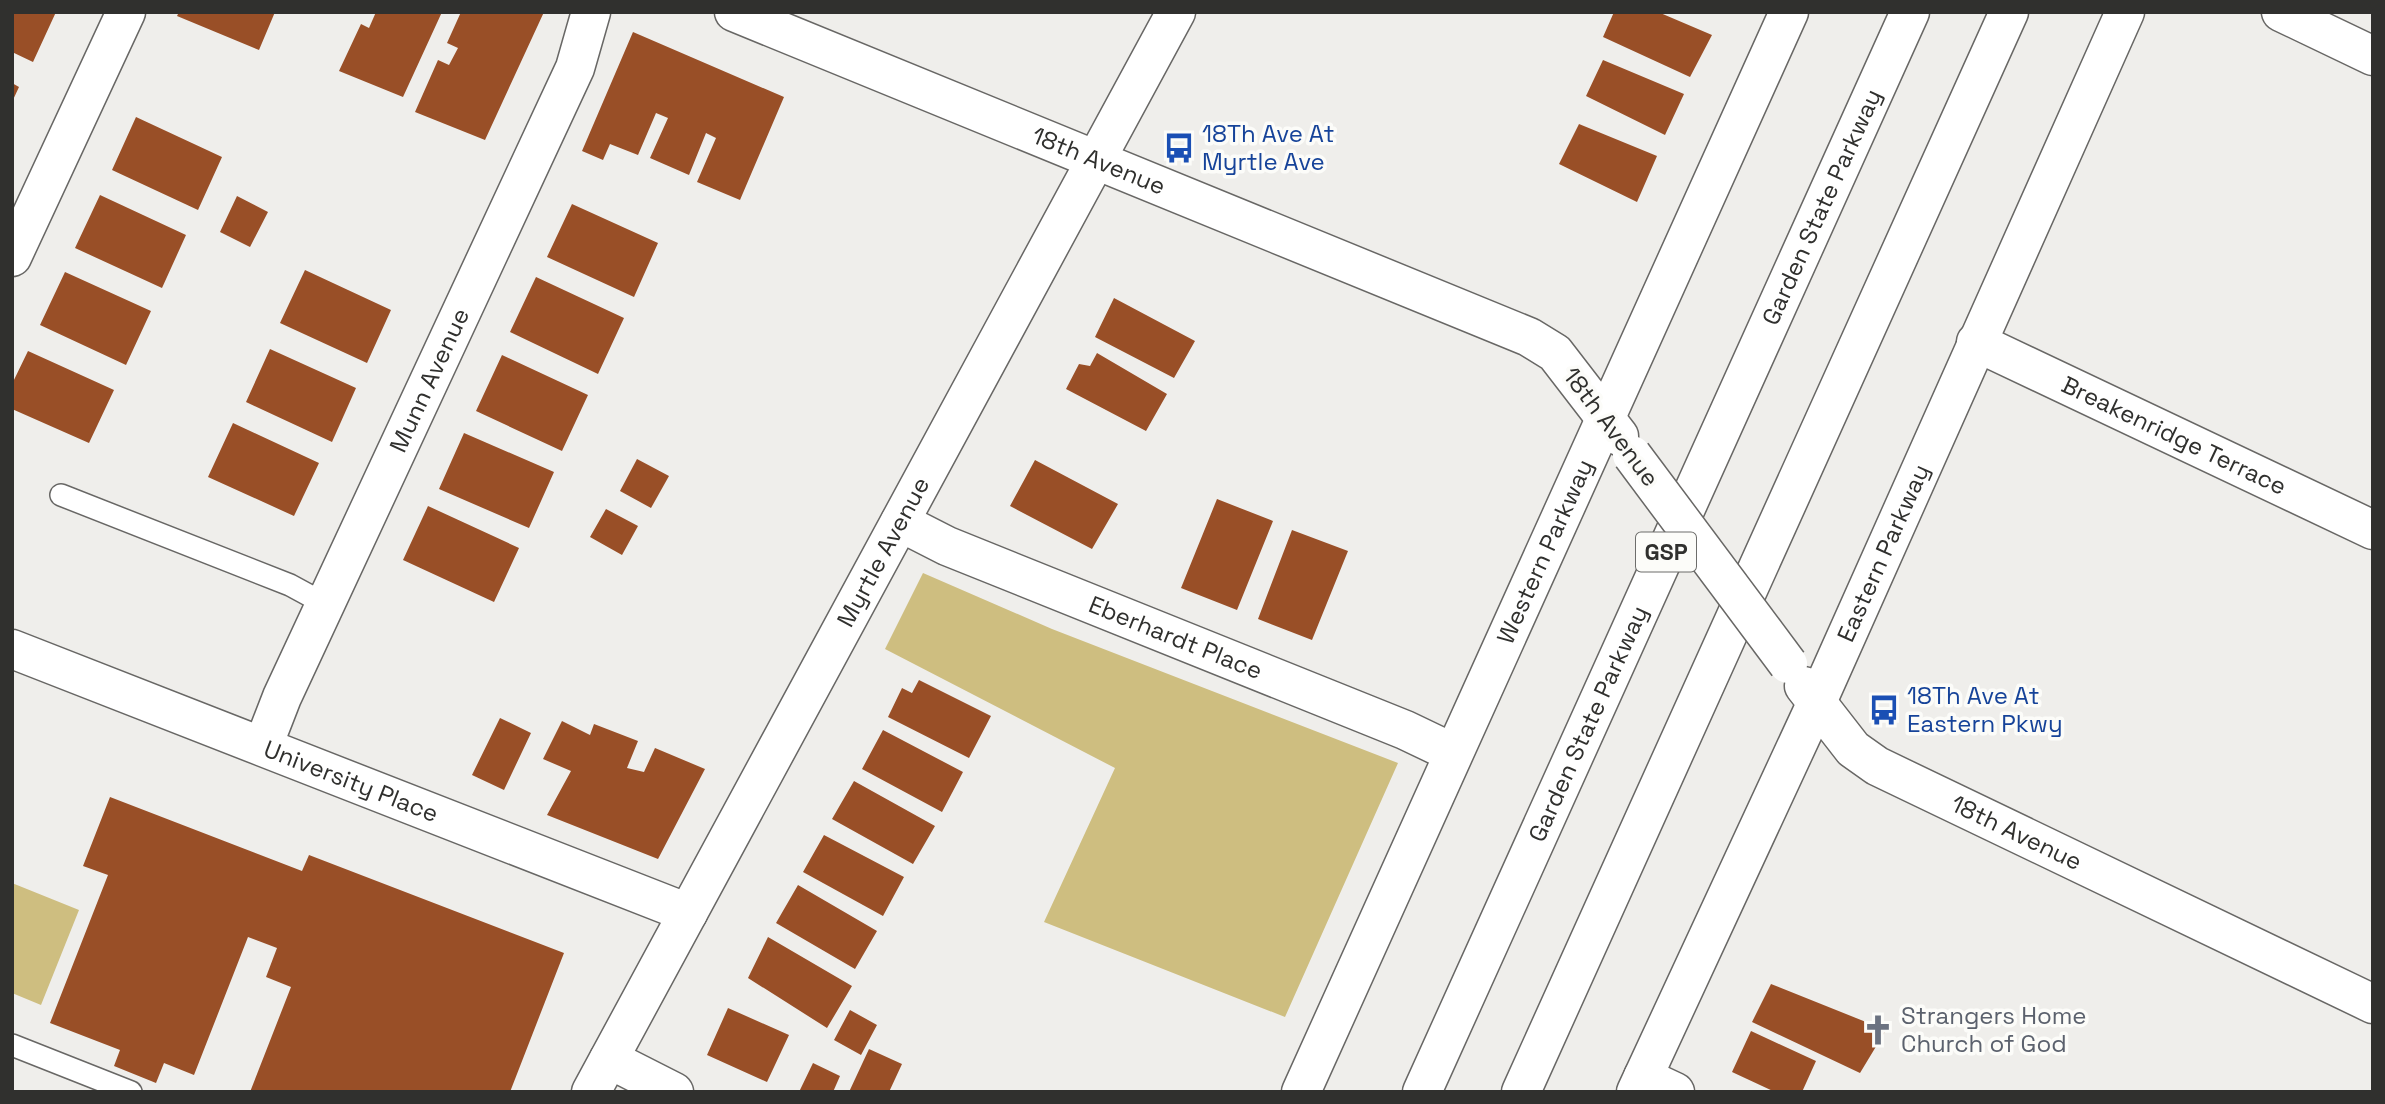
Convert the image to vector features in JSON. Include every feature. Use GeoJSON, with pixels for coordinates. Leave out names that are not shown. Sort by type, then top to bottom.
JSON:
{"type":"FeatureCollection","features":[{"type":"Feature","properties":{"kind":"main road"},"geometry":{"type":"LineString","coordinates":[[12,257],[126,12]]}},
{"type":"Feature","properties":{"kind":"main road","name":"Munn Avenue"},"geometry":{"type":"LineString","coordinates":[[263,746],[326,604],[575,68],[591,12]]}},
{"type":"Feature","properties":{"kind":"main road","name":"18th Avenue"},"geometry":{"type":"LineString","coordinates":[[734,12],[1530,337],[1555,353],[1853,749],[1877,766],[2373,1004]]}},
{"type":"Feature","properties":{"kind":"main road","name":"Myrtle Avenue"},"geometry":{"type":"LineString","coordinates":[[591,1092],[1177,12]]}},
{"type":"Feature","properties":{"kind":"main road","name":"Western Parkway"},"geometry":{"type":"LineString","coordinates":[[1301,1092],[1789,12]]}},
{"type":"Feature","properties":{"kind":"main road","name":"Garden State Parkway"},"geometry":{"type":"LineString","coordinates":[[1422,1092],[1910,12]]}},
{"type":"Feature","properties":{"kind":"main road"},"geometry":{"type":"LineString","coordinates":[[1521,1092],[2009,12]]}},
{"type":"Feature","properties":{"kind":"main road","name":"Eastern Parkway"},"geometry":{"type":"LineString","coordinates":[[1651,1087],[1817,702],[2125,12]]}},
{"type":"Feature","properties":{"kind":"main road"},"geometry":{"type":"LineString","coordinates":[[2281,12],[2373,56]]}},
{"type":"Feature","properties":{"kind":"main road","name":"Breakenridge Terrace"},"geometry":{"type":"LineString","coordinates":[[1976,342],[2373,530]]}},
{"type":"Feature","properties":{"kind":"main road","name":"Eberhardt Place"},"geometry":{"type":"LineString","coordinates":[[900,522],[947,546],[1405,730],[1453,753]]}},
{"type":"Feature","properties":{"kind":"main road","name":"University Place"},"geometry":{"type":"LineString","coordinates":[[12,649],[688,913]]}},
{"type":"Feature","properties":{"kind":"main road"},"geometry":{"type":"LineString","coordinates":[[609,1059],[674,1092]]}},
{"type":"Feature","properties":{"kind":"lane"},"geometry":{"type":"LineString","coordinates":[[61,495],[290,585],[326,604]]}},
{"type":"Feature","properties":{"kind":"lane"},"geometry":{"type":"LineString","coordinates":[[12,1045],[131,1092]]}},
{"type":"Feature","properties":{"kind":"shaded area"},"geometry":{"type":"Polygon","coordinates":[[[923,573],[1052,629],[1398,763],[1285,1017],[1044,922],[1115,768],[885,649],[923,573]]]}},
{"type":"Feature","properties":{"kind":"shaded area"},"geometry":{"type":"Polygon","coordinates":[[[12,883],[79,910],[41,1005],[12,993],[12,883]]]}},
{"type":"Feature","properties":{"kind":"building"},"geometry":{"type":"Polygon","coordinates":[[[12,12],[56,12],[33,62],[12,52],[12,12]]]}},
{"type":"Feature","properties":{"kind":"building"},"geometry":{"type":"Polygon","coordinates":[[[179,12],[275,12],[259,50],[177,16],[179,12]]]}},
{"type":"Feature","properties":{"kind":"building"},"geometry":{"type":"Polygon","coordinates":[[[376,12],[442,12],[403,97],[339,71],[361,24],[369,28],[376,12]]]}},
{"type":"Feature","properties":{"kind":"building"},"geometry":{"type":"Polygon","coordinates":[[[461,12],[544,12],[485,140],[415,112],[438,60],[449,65],[458,48],[447,43],[461,12]]]}},
{"type":"Feature","properties":{"kind":"building"},"geometry":{"type":"Polygon","coordinates":[[[1614,12],[1658,12],[1712,35],[1690,77],[1603,37],[1614,12]]]}},
{"type":"Feature","properties":{"kind":"building"},"geometry":{"type":"Polygon","coordinates":[[[633,32],[784,97],[740,200],[697,182],[716,138],[706,133],[689,175],[650,158],[668,118],[656,113],[638,155],[610,144],[603,160],[582,151],[633,32]]]}},
{"type":"Feature","properties":{"kind":"building"},"geometry":{"type":"Polygon","coordinates":[[[1603,60],[1684,94],[1665,135],[1586,96],[1603,60]]]}},
{"type":"Feature","properties":{"kind":"building"},"geometry":{"type":"Polygon","coordinates":[[[12,83],[19,87],[12,102],[12,83]]]}},
{"type":"Feature","properties":{"kind":"building"},"geometry":{"type":"Polygon","coordinates":[[[136,117],[222,157],[198,210],[112,170],[136,117]]]}},
{"type":"Feature","properties":{"kind":"building"},"geometry":{"type":"Polygon","coordinates":[[[1579,124],[1657,156],[1637,202],[1559,164],[1579,124]]]}},
{"type":"Feature","properties":{"kind":"building"},"geometry":{"type":"Polygon","coordinates":[[[100,195],[186,235],[162,288],[75,248],[100,195]]]}},
{"type":"Feature","properties":{"kind":"building"},"geometry":{"type":"Polygon","coordinates":[[[237,196],[268,212],[250,247],[220,232],[237,196]]]}},
{"type":"Feature","properties":{"kind":"building"},"geometry":{"type":"Polygon","coordinates":[[[572,204],[658,243],[634,297],[547,257],[572,204]]]}},
{"type":"Feature","properties":{"kind":"building"},"geometry":{"type":"Polygon","coordinates":[[[305,270],[391,310],[367,363],[280,323],[305,270]]]}},
{"type":"Feature","properties":{"kind":"building"},"geometry":{"type":"Polygon","coordinates":[[[65,272],[151,311],[126,365],[40,325],[65,272]]]}},
{"type":"Feature","properties":{"kind":"building"},"geometry":{"type":"Polygon","coordinates":[[[536,277],[624,318],[598,374],[510,332],[536,277]]]}},
{"type":"Feature","properties":{"kind":"building"},"geometry":{"type":"Polygon","coordinates":[[[1114,298],[1195,341],[1174,378],[1095,337],[1114,298]]]}},
{"type":"Feature","properties":{"kind":"building"},"geometry":{"type":"Polygon","coordinates":[[[270,349],[356,388],[332,442],[246,402],[270,349]]]}},
{"type":"Feature","properties":{"kind":"building"},"geometry":{"type":"Polygon","coordinates":[[[28,351],[114,390],[89,443],[12,409],[12,384],[28,351]]]}},
{"type":"Feature","properties":{"kind":"building"},"geometry":{"type":"Polygon","coordinates":[[[1097,353],[1167,394],[1146,431],[1066,389],[1079,364],[1090,366],[1097,353]]]}},
{"type":"Feature","properties":{"kind":"building"},"geometry":{"type":"Polygon","coordinates":[[[502,355],[588,395],[562,451],[476,411],[502,355]]]}},
{"type":"Feature","properties":{"kind":"building"},"geometry":{"type":"Polygon","coordinates":[[[233,423],[319,463],[294,516],[208,477],[233,423]]]}},
{"type":"Feature","properties":{"kind":"building"},"geometry":{"type":"Polygon","coordinates":[[[464,433],[554,472],[529,528],[439,489],[464,433]]]}},
{"type":"Feature","properties":{"kind":"building"},"geometry":{"type":"Polygon","coordinates":[[[637,459],[669,476],[651,508],[620,491],[637,459]]]}},
{"type":"Feature","properties":{"kind":"building"},"geometry":{"type":"Polygon","coordinates":[[[1035,460],[1118,504],[1092,549],[1010,506],[1035,460]]]}},
{"type":"Feature","properties":{"kind":"building"},"geometry":{"type":"Polygon","coordinates":[[[1217,499],[1273,521],[1237,610],[1181,588],[1217,499]]]}},
{"type":"Feature","properties":{"kind":"building"},"geometry":{"type":"Polygon","coordinates":[[[428,506],[519,548],[494,602],[403,560],[428,506]]]}},
{"type":"Feature","properties":{"kind":"building"},"geometry":{"type":"Polygon","coordinates":[[[606,509],[638,526],[622,555],[590,537],[606,509]]]}},
{"type":"Feature","properties":{"kind":"building"},"geometry":{"type":"Polygon","coordinates":[[[1292,530],[1348,551],[1312,640],[1258,619],[1292,530]]]}},
{"type":"Feature","properties":{"kind":"building"},"geometry":{"type":"Polygon","coordinates":[[[919,680],[991,716],[969,758],[888,717],[902,688],[912,693],[919,680]]]}},
{"type":"Feature","properties":{"kind":"building"},"geometry":{"type":"Polygon","coordinates":[[[500,718],[531,733],[504,790],[472,775],[500,718]]]}},
{"type":"Feature","properties":{"kind":"building"},"geometry":{"type":"Polygon","coordinates":[[[562,721],[590,735],[594,724],[638,741],[627,768],[644,772],[655,748],[705,769],[658,859],[547,815],[571,771],[543,759],[562,721]]]}},
{"type":"Feature","properties":{"kind":"building"},"geometry":{"type":"Polygon","coordinates":[[[883,730],[963,772],[942,812],[862,769],[883,730]]]}},
{"type":"Feature","properties":{"kind":"building"},"geometry":{"type":"Polygon","coordinates":[[[854,781],[935,826],[913,864],[832,819],[854,781]]]}},
{"type":"Feature","properties":{"kind":"building"},"geometry":{"type":"Polygon","coordinates":[[[110,797],[302,871],[309,855],[564,953],[510,1092],[250,1092],[291,987],[266,977],[277,948],[248,937],[194,1075],[164,1063],[156,1083],[114,1066],[120,1050],[50,1023],[108,875],[83,866],[110,797]]]}},
{"type":"Feature","properties":{"kind":"building"},"geometry":{"type":"Polygon","coordinates":[[[824,835],[904,877],[883,916],[803,872],[824,835]]]}},
{"type":"Feature","properties":{"kind":"building"},"geometry":{"type":"Polygon","coordinates":[[[798,885],[877,931],[855,969],[776,923],[798,885]]]}},
{"type":"Feature","properties":{"kind":"building"},"geometry":{"type":"Polygon","coordinates":[[[768,937],[852,986],[827,1028],[748,978],[768,937]]]}},
{"type":"Feature","properties":{"kind":"building"},"geometry":{"type":"Polygon","coordinates":[[[1771,984],[1886,1030],[1860,1073],[1752,1022],[1771,984]]]}},
{"type":"Feature","properties":{"kind":"building"},"geometry":{"type":"Polygon","coordinates":[[[728,1008],[789,1035],[767,1082],[707,1055],[728,1008]]]}},
{"type":"Feature","properties":{"kind":"building"},"geometry":{"type":"Polygon","coordinates":[[[850,1010],[877,1025],[861,1055],[834,1040],[850,1010]]]}},
{"type":"Feature","properties":{"kind":"building"},"geometry":{"type":"Polygon","coordinates":[[[1751,1031],[1816,1061],[1802,1092],[1775,1092],[1732,1072],[1751,1031]]]}},
{"type":"Feature","properties":{"kind":"building"},"geometry":{"type":"Polygon","coordinates":[[[869,1049],[902,1064],[889,1092],[849,1092],[869,1049]]]}},
{"type":"Feature","properties":{"kind":"building"},"geometry":{"type":"Polygon","coordinates":[[[813,1063],[840,1076],[833,1092],[799,1092],[813,1063]]]}},
{"type":"Feature","properties":{"kind":"place","name":"18Th Ave At Myrtle Ave"},"geometry":{"type":"Point","coordinates":[1179,148]}},
{"type":"Feature","properties":{"kind":"place","name":"18Th Ave At Eastern Pkwy"},"geometry":{"type":"Point","coordinates":[1884,710]}},
{"type":"Feature","properties":{"kind":"place","name":"Strangers Home Church of God"},"geometry":{"type":"Point","coordinates":[1878,1030]}}]}
